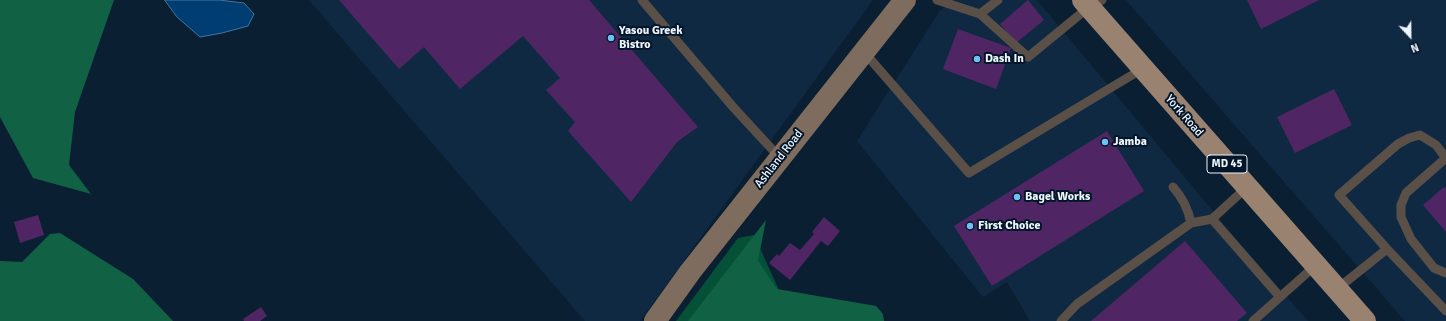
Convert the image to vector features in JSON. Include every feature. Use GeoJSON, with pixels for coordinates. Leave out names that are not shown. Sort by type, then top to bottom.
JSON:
{"type":"FeatureCollection","features":[{"type":"Feature","properties":{"kind":"main road","name":"Ashland Road"},"geometry":{"type":"LineString","coordinates":[[655,321],[690,272],[906,0]]}},
{"type":"Feature","properties":{"kind":"main road","name":"York Road"},"geometry":{"type":"LineString","coordinates":[[1092,2],[1142,69],[1365,321]]}},
{"type":"Feature","properties":{"kind":"lane"},"geometry":{"type":"LineString","coordinates":[[642,0],[734,108],[780,158]]}},
{"type":"Feature","properties":{"kind":"lane"},"geometry":{"type":"LineString","coordinates":[[937,0],[980,14],[1028,57],[1092,2]]}},
{"type":"Feature","properties":{"kind":"lane"},"geometry":{"type":"LineString","coordinates":[[980,14],[998,0]]}},
{"type":"Feature","properties":{"kind":"lane"},"geometry":{"type":"LineString","coordinates":[[864,52],[969,173],[1142,69]]}},
{"type":"Feature","properties":{"kind":"lane"},"geometry":{"type":"LineString","coordinates":[[1446,273],[1434,268],[1411,239],[1400,217],[1401,205],[1406,193],[1446,158],[1436,145],[1420,136],[1409,138],[1398,144],[1339,195],[1387,249],[1446,311]]}},
{"type":"Feature","properties":{"kind":"lane"},"geometry":{"type":"LineString","coordinates":[[1172,187],[1182,197],[1188,208],[1191,223]]}},
{"type":"Feature","properties":{"kind":"lane"},"geometry":{"type":"LineString","coordinates":[[1061,321],[1077,304],[1191,223],[1212,219],[1247,187]]}},
{"type":"Feature","properties":{"kind":"lane"},"geometry":{"type":"LineString","coordinates":[[1212,219],[1280,297]]}},
{"type":"Feature","properties":{"kind":"lane"},"geometry":{"type":"LineString","coordinates":[[1337,289],[1387,249]]}},
{"type":"Feature","properties":{"kind":"lane"},"geometry":{"type":"LineString","coordinates":[[1252,321],[1316,265]]}},
{"type":"Feature","properties":{"kind":"shaded area"},"geometry":{"type":"Polygon","coordinates":[[[309,0],[873,0],[640,321],[585,321],[309,0]]]}},
{"type":"Feature","properties":{"kind":"shaded area"},"geometry":{"type":"Polygon","coordinates":[[[952,0],[1037,0],[1232,234],[1308,321],[1030,321],[1007,282],[983,297],[857,141],[939,12],[952,0]]]}},
{"type":"Feature","properties":{"kind":"shaded area"},"geometry":{"type":"Polygon","coordinates":[[[1126,0],[1446,0],[1446,321],[1405,321],[1126,0]]]}},
{"type":"Feature","properties":{"kind":"green space"},"geometry":{"type":"Polygon","coordinates":[[[0,0],[114,0],[75,112],[69,165],[91,194],[33,178],[0,117],[0,0]]]}},
{"type":"Feature","properties":{"kind":"green space"},"geometry":{"type":"Polygon","coordinates":[[[766,220],[758,261],[777,289],[876,306],[883,314],[884,321],[688,321],[766,220]]]}},
{"type":"Feature","properties":{"kind":"green space"},"geometry":{"type":"Polygon","coordinates":[[[60,233],[133,279],[173,321],[0,321],[0,261],[22,262],[50,234],[60,233]]]}},
{"type":"Feature","properties":{"kind":"green space"},"geometry":{"type":"Polygon","coordinates":[[[754,235],[793,321],[676,321],[738,238],[754,235]]]}},
{"type":"Feature","properties":{"kind":"water"},"geometry":{"type":"Polygon","coordinates":[[[165,0],[219,0],[244,3],[254,14],[248,26],[200,37],[177,17],[165,0]]]}},
{"type":"Feature","properties":{"kind":"building"},"geometry":{"type":"Polygon","coordinates":[[[339,0],[589,0],[698,127],[677,142],[631,202],[568,131],[575,122],[546,90],[560,78],[523,36],[460,89],[424,47],[399,69],[339,0]]]}},
{"type":"Feature","properties":{"kind":"building"},"geometry":{"type":"Polygon","coordinates":[[[1028,0],[1044,20],[1016,43],[1000,24],[1028,0]]]}},
{"type":"Feature","properties":{"kind":"building"},"geometry":{"type":"Polygon","coordinates":[[[1247,0],[1319,0],[1261,29],[1247,0]]]}},
{"type":"Feature","properties":{"kind":"building","name":"Dash In"},"geometry":{"type":"Polygon","coordinates":[[[958,29],[1011,48],[996,89],[943,69],[958,29]]]}},
{"type":"Feature","properties":{"kind":"building"},"geometry":{"type":"Polygon","coordinates":[[[1334,89],[1352,125],[1295,153],[1277,117],[1334,89]]]}},
{"type":"Feature","properties":{"kind":"building"},"geometry":{"type":"Polygon","coordinates":[[[1107,131],[1144,191],[992,286],[954,226],[1107,131]]]}},
{"type":"Feature","properties":{"kind":"building"},"geometry":{"type":"Polygon","coordinates":[[[1444,187],[1446,188],[1446,232],[1423,205],[1444,187]]]}},
{"type":"Feature","properties":{"kind":"building"},"geometry":{"type":"Polygon","coordinates":[[[38,215],[44,235],[20,243],[14,222],[38,215]]]}},
{"type":"Feature","properties":{"kind":"building"},"geometry":{"type":"Polygon","coordinates":[[[824,217],[840,231],[828,246],[821,241],[790,280],[769,263],[777,254],[779,256],[790,243],[800,250],[814,234],[812,232],[824,217]]]}},
{"type":"Feature","properties":{"kind":"building"},"geometry":{"type":"Polygon","coordinates":[[[1185,241],[1247,313],[1237,321],[1091,321],[1185,241]]]}},
{"type":"Feature","properties":{"kind":"building"},"geometry":{"type":"Polygon","coordinates":[[[261,307],[267,316],[260,321],[244,321],[243,319],[261,307]]]}},
{"type":"Feature","properties":{"kind":"place","name":"Yasou Greek Bistro"},"geometry":{"type":"Point","coordinates":[611,38]}},
{"type":"Feature","properties":{"kind":"place","name":"Dash In"},"geometry":{"type":"Point","coordinates":[977,59]}},
{"type":"Feature","properties":{"kind":"place","name":"Jamba"},"geometry":{"type":"Point","coordinates":[1105,142]}},
{"type":"Feature","properties":{"kind":"place","name":"Bagel Works"},"geometry":{"type":"Point","coordinates":[1017,197]}},
{"type":"Feature","properties":{"kind":"place","name":"First Choice"},"geometry":{"type":"Point","coordinates":[970,226]}}]}
